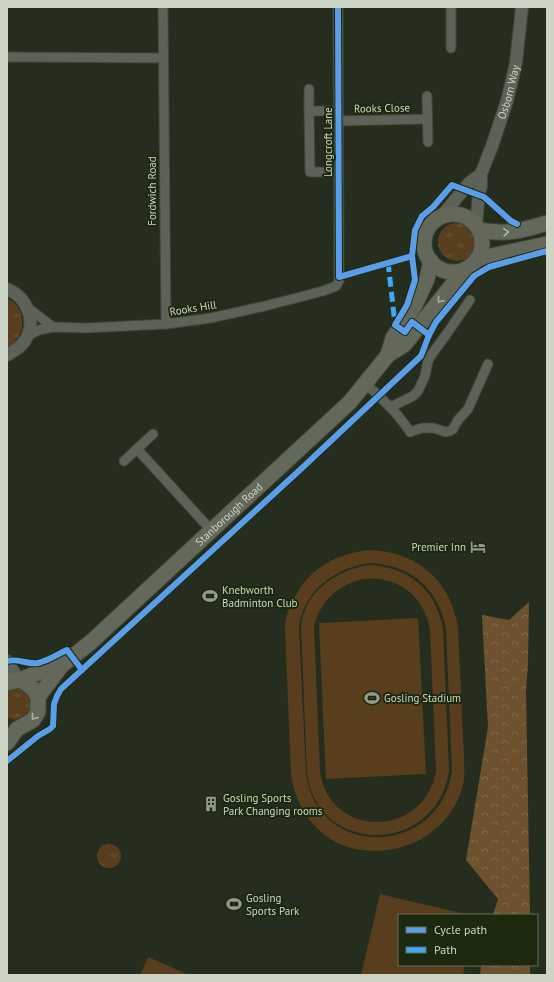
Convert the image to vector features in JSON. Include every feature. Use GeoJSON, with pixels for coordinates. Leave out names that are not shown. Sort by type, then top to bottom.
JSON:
{"type":"FeatureCollection","features":[{"type":"Feature","properties":{"kind":"main road"},"geometry":{"type":"LineString","coordinates":[[478,227],[482,237],[481,252],[471,266],[464,270],[455,272],[437,267],[426,254],[425,236],[431,225],[441,216],[450,213],[466,216],[478,227],[497,233],[509,233],[547,223]]}},
{"type":"Feature","properties":{"kind":"main road"},"geometry":{"type":"LineString","coordinates":[[477,259],[547,244]]}},
{"type":"Feature","properties":{"kind":"main road","name":"Stanborough Road"},"geometry":{"type":"LineString","coordinates":[[7,743],[12,727],[33,720],[38,712],[38,697],[62,665],[90,642],[239,506],[350,402],[366,384],[388,355],[393,338],[415,305],[427,279],[431,261]]}},
{"type":"Feature","properties":{"kind":"main road","name":"Stanborough Road"},"geometry":{"type":"LineString","coordinates":[[388,355],[404,345],[464,270]]}},
{"type":"Feature","properties":{"kind":"main road","name":"Stanborough Road"},"geometry":{"type":"LineString","coordinates":[[15,681],[48,668],[62,665]]}},
{"type":"Feature","properties":{"kind":"main road"},"geometry":{"type":"LineString","coordinates":[[15,681],[27,684],[34,690],[38,697]]}},
{"type":"Feature","properties":{"kind":"street","name":"Fordwich Road"},"geometry":{"type":"LineString","coordinates":[[163,7],[166,324]]}},
{"type":"Feature","properties":{"kind":"street","name":"Longcroft Lane"},"geometry":{"type":"LineString","coordinates":[[334,288],[339,281],[338,7]]}},
{"type":"Feature","properties":{"kind":"street"},"geometry":{"type":"LineString","coordinates":[[451,7],[451,48]]}},
{"type":"Feature","properties":{"kind":"street","name":"Osborn Way"},"geometry":{"type":"LineString","coordinates":[[478,227],[479,194],[481,186],[480,174],[492,146],[507,101],[516,63],[522,7]]}},
{"type":"Feature","properties":{"kind":"street"},"geometry":{"type":"LineString","coordinates":[[7,57],[163,58]]}},
{"type":"Feature","properties":{"kind":"street","name":"Longcroft Lane"},"geometry":{"type":"LineString","coordinates":[[309,89],[310,172],[338,172]]}},
{"type":"Feature","properties":{"kind":"street"},"geometry":{"type":"LineString","coordinates":[[427,96],[428,142]]}},
{"type":"Feature","properties":{"kind":"street","name":"Longcroft Lane"},"geometry":{"type":"LineString","coordinates":[[309,111],[338,111]]}},
{"type":"Feature","properties":{"kind":"street","name":"Rooks Close"},"geometry":{"type":"LineString","coordinates":[[338,120],[427,118]]}},
{"type":"Feature","properties":{"kind":"street","name":"Osborn Way"},"geometry":{"type":"LineString","coordinates":[[441,216],[469,182],[480,174]]}},
{"type":"Feature","properties":{"kind":"street","name":"Rooks Hill"},"geometry":{"type":"LineString","coordinates":[[27,336],[40,330],[53,327],[86,328],[166,324],[211,318],[334,288]]}},
{"type":"Feature","properties":{"kind":"street"},"geometry":{"type":"LineString","coordinates":[[7,289],[14,292],[22,299],[27,307],[30,319],[27,336],[24,342],[8,355]]}},
{"type":"Feature","properties":{"kind":"street"},"geometry":{"type":"LineString","coordinates":[[391,407],[413,396],[418,391],[425,376],[428,361],[470,300]]}},
{"type":"Feature","properties":{"kind":"street"},"geometry":{"type":"LineString","coordinates":[[27,307],[53,327]]}},
{"type":"Feature","properties":{"kind":"street"},"geometry":{"type":"LineString","coordinates":[[366,384],[391,407],[410,432],[422,428],[433,428],[450,432],[458,420],[468,410],[488,364]]}},
{"type":"Feature","properties":{"kind":"street"},"geometry":{"type":"LineString","coordinates":[[124,461],[153,434]]}},
{"type":"Feature","properties":{"kind":"street"},"geometry":{"type":"LineString","coordinates":[[137,449],[211,530]]}},
{"type":"Feature","properties":{"kind":"street"},"geometry":{"type":"LineString","coordinates":[[7,660],[15,681]]}},
{"type":"Feature","properties":{"kind":"green space"},"geometry":{"type":"Polygon","coordinates":[[[453,223],[461,223],[471,228],[475,235],[475,249],[471,256],[461,261],[453,261],[443,256],[441,253],[438,246],[438,238],[443,228],[446,226],[453,223]]]}},
{"type":"Feature","properties":{"kind":"green space"},"geometry":{"type":"Polygon","coordinates":[[[7,298],[19,309],[22,315],[22,323],[18,337],[14,343],[7,348],[7,298]]]}},
{"type":"Feature","properties":{"kind":"green space"},"geometry":{"type":"Polygon","coordinates":[[[368,550],[401,556],[415,562],[428,571],[439,582],[447,595],[454,610],[458,627],[464,757],[463,785],[458,800],[450,813],[430,834],[403,847],[388,850],[372,851],[349,847],[332,840],[323,833],[308,817],[302,807],[293,785],[291,774],[285,628],[290,606],[300,588],[315,571],[334,559],[368,550]],[[369,563],[356,566],[333,576],[314,592],[302,615],[299,628],[306,773],[315,801],[331,821],[353,833],[378,837],[403,833],[425,821],[442,800],[452,771],[446,628],[442,614],[429,590],[420,581],[409,573],[384,564],[369,563]]]}},
{"type":"Feature","properties":{"kind":"green space"},"geometry":{"type":"Polygon","coordinates":[[[369,565],[383,567],[396,570],[408,576],[427,591],[434,602],[443,628],[449,771],[440,799],[423,819],[401,831],[377,835],[353,831],[332,820],[315,800],[307,773],[301,627],[303,614],[315,593],[324,585],[345,572],[369,565]],[[362,579],[337,590],[325,602],[314,627],[320,772],[327,794],[341,810],[358,819],[378,822],[398,818],[415,809],[429,792],[436,770],[430,630],[427,617],[422,606],[415,597],[406,590],[397,584],[386,580],[362,579]]]}},
{"type":"Feature","properties":{"kind":"green space"},"geometry":{"type":"Polygon","coordinates":[[[529,602],[526,691],[530,914],[493,914],[498,899],[466,860],[488,727],[482,615],[509,620],[529,602]]]}},
{"type":"Feature","properties":{"kind":"green space","name":"Gosling Stadium"},"geometry":{"type":"Polygon","coordinates":[[[418,618],[426,774],[326,779],[319,623],[418,618]]]}},
{"type":"Feature","properties":{"kind":"green space"},"geometry":{"type":"Polygon","coordinates":[[[14,688],[23,690],[29,695],[31,701],[31,708],[28,714],[23,718],[16,720],[7,717],[7,691],[14,688]]]}},
{"type":"Feature","properties":{"kind":"green space"},"geometry":{"type":"Polygon","coordinates":[[[109,844],[118,847],[121,856],[118,865],[109,868],[100,865],[97,856],[100,847],[109,844]]]}},
{"type":"Feature","properties":{"kind":"green space"},"geometry":{"type":"Polygon","coordinates":[[[380,894],[465,914],[398,914],[398,966],[465,966],[463,975],[361,975],[380,894]]]}},
{"type":"Feature","properties":{"kind":"green space"},"geometry":{"type":"Polygon","coordinates":[[[148,957],[189,975],[140,975],[148,957]]]}},
{"type":"Feature","properties":{"kind":"green space"},"geometry":{"type":"Polygon","coordinates":[[[481,966],[530,966],[530,975],[480,975],[481,966]]]}},
{"type":"Feature","properties":{"kind":"marked path"},"geometry":{"type":"LineString","coordinates":[[388,262],[395,324]]}},
{"type":"Feature","properties":{"kind":"cycle path"},"geometry":{"type":"LineString","coordinates":[[338,7],[339,277],[412,256],[415,280],[407,305],[395,325],[405,332],[412,322],[429,335]]}},
{"type":"Feature","properties":{"kind":"cycle path"},"geometry":{"type":"LineString","coordinates":[[412,256],[415,230],[422,216],[433,207],[452,185],[484,197],[511,221],[517,224]]}},
{"type":"Feature","properties":{"kind":"cycle path"},"geometry":{"type":"LineString","coordinates":[[7,761],[53,726],[54,704],[61,689],[302,468],[421,356],[436,322],[474,276],[489,267],[547,251]]}},
{"type":"Feature","properties":{"kind":"cycle path"},"geometry":{"type":"LineString","coordinates":[[7,661],[15,660],[38,663],[67,650],[82,670]]}},
{"type":"Feature","properties":{"kind":"place","name":"Premier Inn"},"geometry":{"type":"Point","coordinates":[478,547]}},
{"type":"Feature","properties":{"kind":"place","name":"Knebworth Badminton Club"},"geometry":{"type":"Point","coordinates":[210,596]}},
{"type":"Feature","properties":{"kind":"place","name":"Gosling Stadium"},"geometry":{"type":"Point","coordinates":[372,698]}},
{"type":"Feature","properties":{"kind":"place","name":"Gosling Sports Park Changing rooms"},"geometry":{"type":"Point","coordinates":[211,804]}},
{"type":"Feature","properties":{"kind":"place","name":"Gosling Sports Park"},"geometry":{"type":"Point","coordinates":[234,904]}}]}
